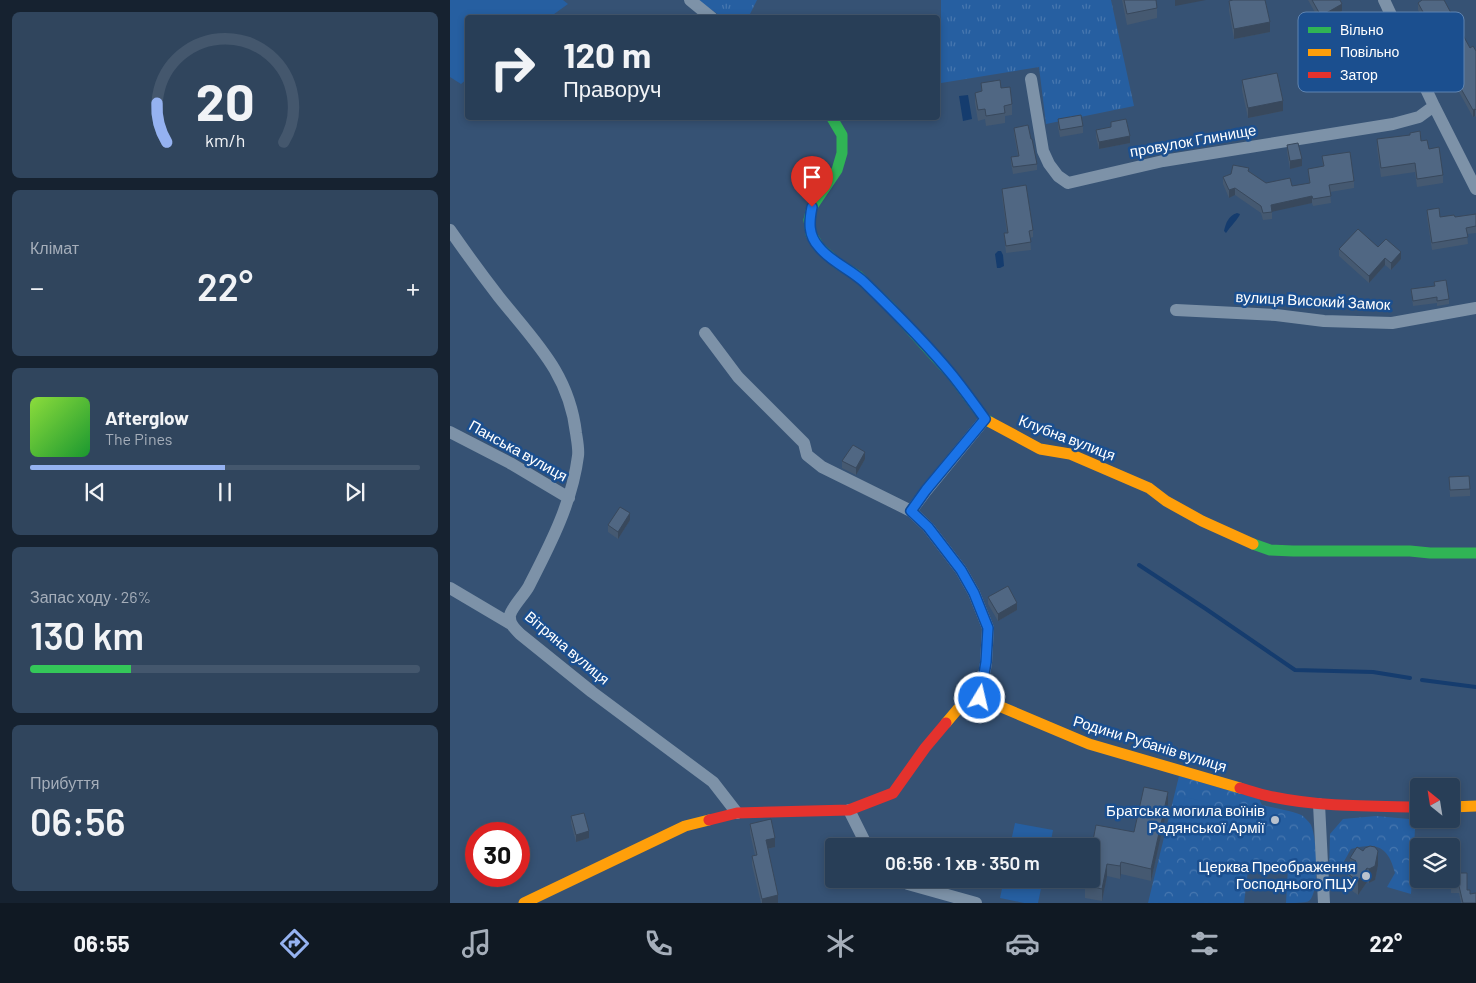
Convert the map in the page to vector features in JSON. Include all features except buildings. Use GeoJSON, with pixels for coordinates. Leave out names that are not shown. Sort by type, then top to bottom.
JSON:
{"type":"FeatureCollection","features":[{"type":"Feature","properties":{"kind":"street"},"geometry":{"type":"LineString","coordinates":[[690,0],[708,15]]}},
{"type":"Feature","properties":{"kind":"street"},"geometry":{"type":"LineString","coordinates":[[1384,0],[1390,12]]}},
{"type":"Feature","properties":{"kind":"street","name":"провулок Глинище"},"geometry":{"type":"LineString","coordinates":[[1031,79],[1043,151],[1049,164],[1058,176],[1068,183],[1164,161],[1393,124],[1419,116],[1434,106]]}},
{"type":"Feature","properties":{"kind":"street"},"geometry":{"type":"LineString","coordinates":[[1427,92],[1476,189]]}},
{"type":"Feature","properties":{"kind":"street","name":"Клубна вулиця"},"geometry":{"type":"LineString","coordinates":[[833,120],[842,135],[842,153],[837,170],[812,207],[809,220],[811,234],[819,247],[837,263],[858,276],[904,323],[952,375],[985,419],[1040,449],[1070,454],[1149,488],[1166,501],[1202,521],[1245,541],[1270,550],[1476,553]]}},
{"type":"Feature","properties":{"kind":"street","name":"Вітряна вулиця"},"geometry":{"type":"LineString","coordinates":[[450,230],[469,258],[542,349],[565,387],[575,420],[579,454],[570,498],[527,590],[510,614],[511,624],[520,634],[592,692],[713,782],[737,813]]}},
{"type":"Feature","properties":{"kind":"street","name":"вулиця Високий Замок"},"geometry":{"type":"LineString","coordinates":[[1176,310],[1276,315],[1324,321],[1392,323],[1476,308]]}},
{"type":"Feature","properties":{"kind":"street"},"geometry":{"type":"LineString","coordinates":[[524,903],[685,826],[737,813],[849,810],[893,793],[925,748],[957,710],[980,698],[986,662],[988,628],[974,593],[961,570],[928,527],[911,511],[822,467],[806,455],[804,443],[738,377],[705,333]]}},
{"type":"Feature","properties":{"kind":"street"},"geometry":{"type":"LineString","coordinates":[[911,511],[985,419]]}},
{"type":"Feature","properties":{"kind":"street","name":"Панська вулиця"},"geometry":{"type":"LineString","coordinates":[[450,432],[510,463],[570,498]]}},
{"type":"Feature","properties":{"kind":"street"},"geometry":{"type":"LineString","coordinates":[[450,588],[511,624]]}},
{"type":"Feature","properties":{"kind":"street","name":"Родини Рубанів вулиця"},"geometry":{"type":"LineString","coordinates":[[980,698],[1089,744],[1273,798],[1348,806],[1410,806]]}},
{"type":"Feature","properties":{"kind":"street"},"geometry":{"type":"LineString","coordinates":[[1319,804],[1324,903]]}},
{"type":"Feature","properties":{"kind":"street"},"geometry":{"type":"LineString","coordinates":[[1460,807],[1476,806]]}},
{"type":"Feature","properties":{"kind":"street"},"geometry":{"type":"LineString","coordinates":[[849,810],[864,838]]}},
{"type":"Feature","properties":{"kind":"street"},"geometry":{"type":"LineString","coordinates":[[922,888],[976,903]]}},
{"type":"Feature","properties":{"kind":"green space"},"geometry":{"type":"Polygon","coordinates":[[[450,0],[563,0],[568,4],[553,15],[465,15],[465,81],[461,84],[450,77],[450,0]]]}},
{"type":"Feature","properties":{"kind":"green space"},"geometry":{"type":"Polygon","coordinates":[[[697,0],[757,0],[750,15],[719,15],[697,0]]]}},
{"type":"Feature","properties":{"kind":"green space"},"geometry":{"type":"Polygon","coordinates":[[[941,0],[1111,0],[1134,106],[1046,124],[1039,67],[941,83],[941,0]]]}},
{"type":"Feature","properties":{"kind":"green space"},"geometry":{"type":"Polygon","coordinates":[[[1179,776],[1259,799],[1262,805],[1303,816],[1311,825],[1316,852],[1315,887],[1309,901],[1286,903],[1288,867],[1248,870],[1244,903],[1148,903],[1179,776]]]}},
{"type":"Feature","properties":{"kind":"green space"},"geometry":{"type":"Polygon","coordinates":[[[1185,797],[1210,803],[1208,830],[1180,822],[1185,797]]]}},
{"type":"Feature","properties":{"kind":"green space"},"geometry":{"type":"Polygon","coordinates":[[[1376,816],[1409,819],[1410,828],[1415,829],[1414,838],[1410,838],[1411,894],[1387,887],[1395,873],[1389,857],[1380,848],[1375,846],[1351,849],[1338,872],[1329,871],[1330,834],[1343,819],[1376,816]]]}},
{"type":"Feature","properties":{"kind":"green space"},"geometry":{"type":"Polygon","coordinates":[[[1015,823],[1053,830],[1052,838],[1012,838],[1015,823]]]}},
{"type":"Feature","properties":{"kind":"green space"},"geometry":{"type":"Polygon","coordinates":[[[1002,888],[1041,888],[1038,903],[1024,903],[1000,898],[1002,888]]]}},
{"type":"Feature","properties":{"kind":"shaded area"},"geometry":{"type":"Polygon","coordinates":[[[968,95],[972,119],[963,121],[959,96],[968,95]]]}},
{"type":"Feature","properties":{"kind":"shaded area"},"geometry":{"type":"Polygon","coordinates":[[[1237,213],[1240,214],[1239,216],[1226,233],[1224,231],[1228,220],[1237,213]]]}},
{"type":"Feature","properties":{"kind":"shaded area"},"geometry":{"type":"Polygon","coordinates":[[[1001,251],[1003,255],[1004,266],[1000,268],[997,268],[995,254],[1001,251]]]}},
{"type":"Feature","properties":{"kind":"waterway"},"geometry":{"type":"LineString","coordinates":[[1139,565],[1295,670],[1373,672],[1410,678]]}},
{"type":"Feature","properties":{"kind":"waterway"},"geometry":{"type":"LineString","coordinates":[[1422,680],[1476,687]]}},
{"type":"Feature","properties":{"kind":"traffic: fast"},"geometry":{"type":"LineString","coordinates":[[833,120],[842,135],[842,153],[837,170],[812,207],[809,220],[811,234],[819,247],[837,263],[858,276],[891,308],[952,375],[985,419],[990,422]]}},
{"type":"Feature","properties":{"kind":"traffic: fast"},"geometry":{"type":"LineString","coordinates":[[1253,544],[1270,550],[1293,551],[1476,553]]}},
{"type":"Feature","properties":{"kind":"traffic: slow"},"geometry":{"type":"LineString","coordinates":[[990,422],[1040,449],[1070,454],[1149,488],[1166,501],[1202,521],[1253,544]]}},
{"type":"Feature","properties":{"kind":"traffic: slow"},"geometry":{"type":"LineString","coordinates":[[946,723],[957,710],[980,698],[1089,744],[1240,788]]}},
{"type":"Feature","properties":{"kind":"traffic: slow"},"geometry":{"type":"LineString","coordinates":[[1460,807],[1476,806]]}},
{"type":"Feature","properties":{"kind":"traffic: slow"},"geometry":{"type":"LineString","coordinates":[[524,903],[685,826],[709,820]]}},
{"type":"Feature","properties":{"kind":"traffic: jam"},"geometry":{"type":"LineString","coordinates":[[709,820],[737,813],[849,810],[893,793],[925,748],[946,723]]}},
{"type":"Feature","properties":{"kind":"traffic: jam"},"geometry":{"type":"LineString","coordinates":[[1240,788],[1269,796],[1309,803],[1410,807]]}},
{"type":"Feature","properties":{"kind":"place","name":"Братська могила воїнів Радянської Армії"},"geometry":{"type":"Point","coordinates":[1275,820]}},
{"type":"Feature","properties":{"kind":"place","name":"Церква Преображення Господнього ПЦУ"},"geometry":{"type":"Point","coordinates":[1366,876]}},
{"type":"Feature","properties":{"kind":"route"},"geometry":{"type":"LineString","coordinates":[[812,207],[809,220],[811,234],[819,247],[837,263],[858,276],[890,308],[952,375],[985,419],[911,511],[928,527],[961,570],[974,593],[988,628],[986,662],[980,698]]}}]}
